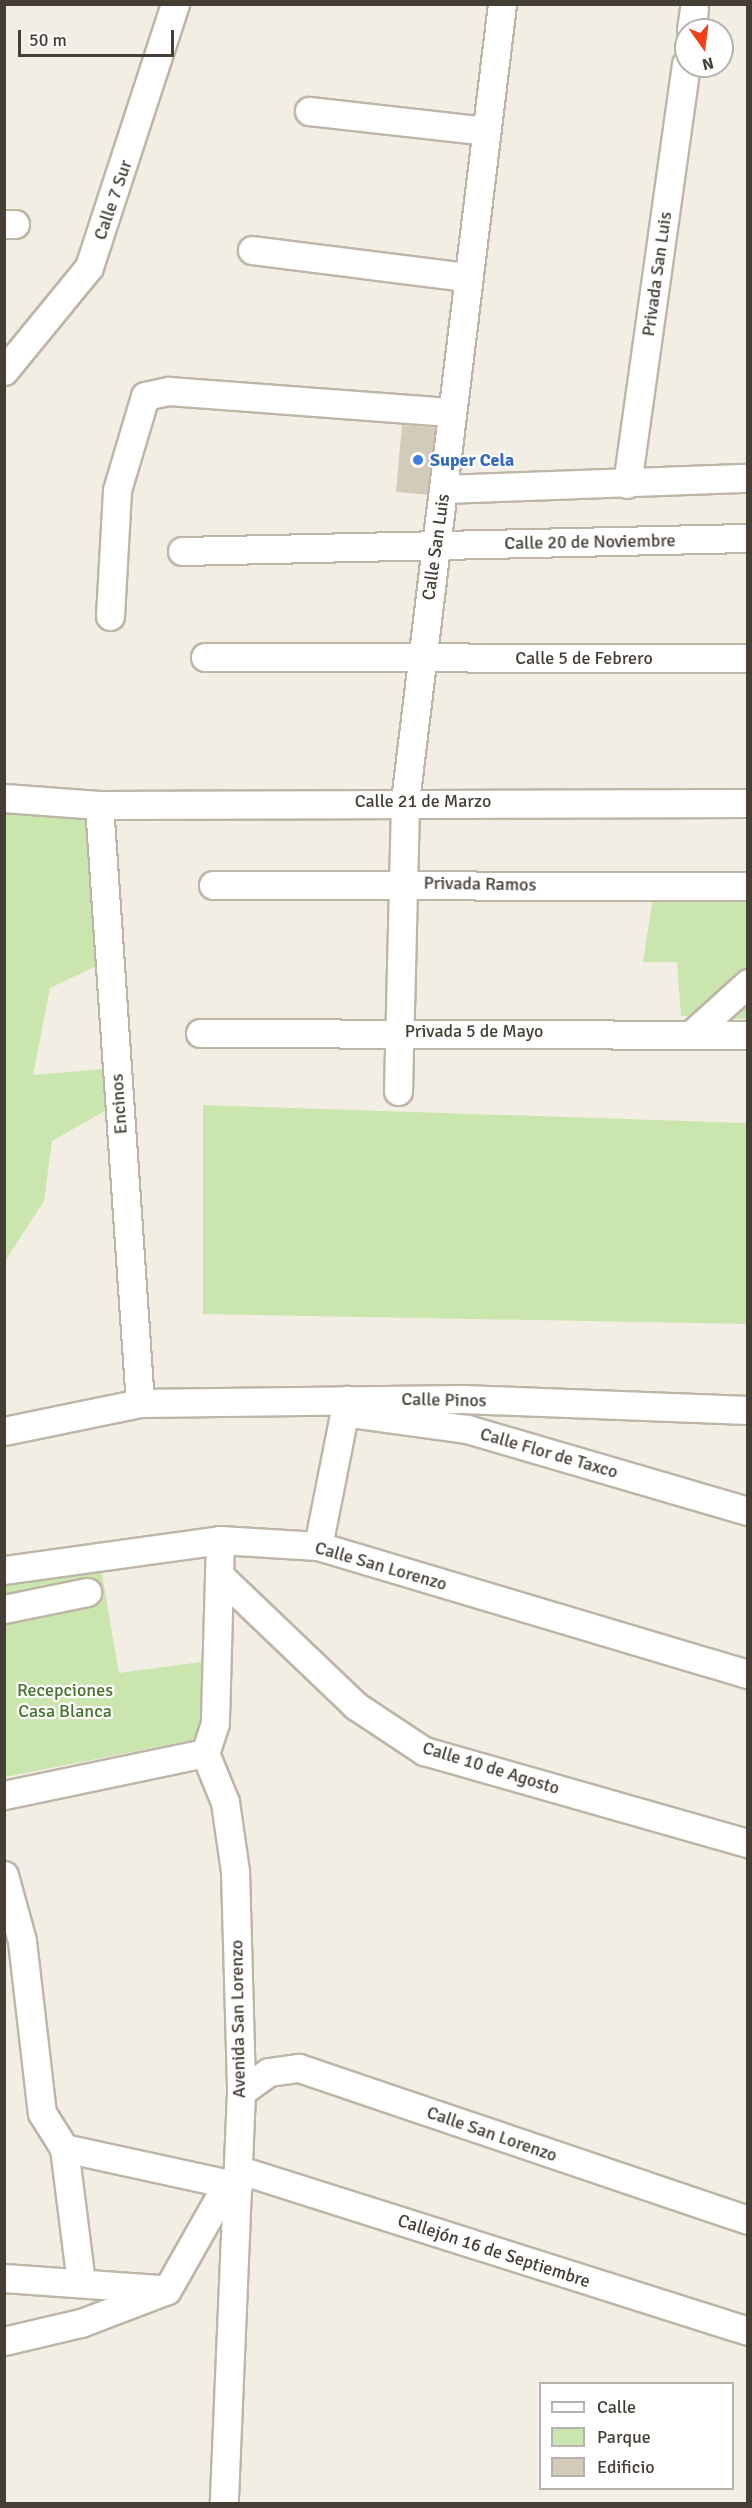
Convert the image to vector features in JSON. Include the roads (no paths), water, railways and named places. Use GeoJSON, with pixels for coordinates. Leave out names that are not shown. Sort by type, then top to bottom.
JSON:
{"type":"FeatureCollection","features":[{"type":"Feature","properties":{"kind":"street","name":"Calle 7 Sur"},"geometry":{"type":"LineString","coordinates":[[4,371],[90,267],[175,4]]}},
{"type":"Feature","properties":{"kind":"street","name":"Calle San Luis"},"geometry":{"type":"LineString","coordinates":[[398,1091],[405,801],[434,546],[444,489],[449,412],[502,4]]}},
{"type":"Feature","properties":{"kind":"street","name":"Privada San Luis"},"geometry":{"type":"LineString","coordinates":[[627,484],[684,78]]}},
{"type":"Feature","properties":{"kind":"street"},"geometry":{"type":"LineString","coordinates":[[309,111],[486,131]]}},
{"type":"Feature","properties":{"kind":"street"},"geometry":{"type":"LineString","coordinates":[[252,250],[466,277]]}},
{"type":"Feature","properties":{"kind":"street"},"geometry":{"type":"LineString","coordinates":[[110,616],[117,490],[145,396],[169,391],[449,412]]}},
{"type":"Feature","properties":{"kind":"street"},"geometry":{"type":"LineString","coordinates":[[444,489],[747,478]]}},
{"type":"Feature","properties":{"kind":"street","name":"Calle 20 de Noviembre"},"geometry":{"type":"LineString","coordinates":[[183,551],[747,538]]}},
{"type":"Feature","properties":{"kind":"street","name":"Calle 5 de Febrero"},"geometry":{"type":"LineString","coordinates":[[205,657],[747,658]]}},
{"type":"Feature","properties":{"kind":"street","name":"Calle 21 de Marzo"},"geometry":{"type":"LineString","coordinates":[[4,798],[99,805],[405,801],[747,803]]}},
{"type":"Feature","properties":{"kind":"street","name":"Encinos"},"geometry":{"type":"LineString","coordinates":[[99,805],[140,1403]]}},
{"type":"Feature","properties":{"kind":"street","name":"Privada Ramos"},"geometry":{"type":"LineString","coordinates":[[213,885],[402,883],[747,886]]}},
{"type":"Feature","properties":{"kind":"street"},"geometry":{"type":"LineString","coordinates":[[694,1032],[747,983]]}},
{"type":"Feature","properties":{"kind":"street","name":"Privada 5 de Mayo"},"geometry":{"type":"LineString","coordinates":[[200,1033],[694,1032],[747,1035]]}},
{"type":"Feature","properties":{"kind":"street","name":"Calle Pinos"},"geometry":{"type":"LineString","coordinates":[[4,1431],[140,1403],[747,1410]]}},
{"type":"Feature","properties":{"kind":"street"},"geometry":{"type":"LineString","coordinates":[[318,1546],[346,1406]]}},
{"type":"Feature","properties":{"kind":"street","name":"Calle Flor de Taxco"},"geometry":{"type":"LineString","coordinates":[[346,1406],[467,1429],[747,1511]]}},
{"type":"Feature","properties":{"kind":"street"},"geometry":{"type":"LineString","coordinates":[[4,1795],[205,1753],[214,1723],[220,1540]]}},
{"type":"Feature","properties":{"kind":"street","name":"Calle San Lorenzo"},"geometry":{"type":"LineString","coordinates":[[16,1568],[220,1540],[318,1546],[747,1674]]}},
{"type":"Feature","properties":{"kind":"street"},"geometry":{"type":"LineString","coordinates":[[16,1568],[36,1603]]}},
{"type":"Feature","properties":{"kind":"street","name":"Calle 10 de Agosto"},"geometry":{"type":"LineString","coordinates":[[219,1575],[356,1707],[424,1751],[747,1843]]}},
{"type":"Feature","properties":{"kind":"street"},"geometry":{"type":"LineString","coordinates":[[5,1609],[87,1592]]}},
{"type":"Feature","properties":{"kind":"street","name":"Avenida San Lorenzo"},"geometry":{"type":"LineString","coordinates":[[205,1753],[225,1802],[235,1872],[241,2092],[235,2180],[224,2504]]}},
{"type":"Feature","properties":{"kind":"street"},"geometry":{"type":"LineString","coordinates":[[4,1875],[22,1941],[42,2113],[64,2148],[81,2283]]}},
{"type":"Feature","properties":{"kind":"street","name":"Calle San Lorenzo"},"geometry":{"type":"LineString","coordinates":[[241,2092],[269,2072],[299,2068],[747,2220]]}},
{"type":"Feature","properties":{"kind":"street","name":"Callejón 16 de Septiembre"},"geometry":{"type":"LineString","coordinates":[[64,2148],[235,2180],[747,2331]]}},
{"type":"Feature","properties":{"kind":"street"},"geometry":{"type":"LineString","coordinates":[[4,2342],[81,2323],[167,2290],[235,2180]]}},
{"type":"Feature","properties":{"kind":"street"},"geometry":{"type":"LineString","coordinates":[[4,2278],[167,2290]]}},
{"type":"Feature","properties":{"kind":"place","name":"Super Cela"},"geometry":{"type":"Point","coordinates":[418,460]}},
{"type":"Feature","properties":{"kind":"park label","name":"Recepciones Casa Blanca"},"geometry":{"type":"Point","coordinates":[65,1701]}}]}
